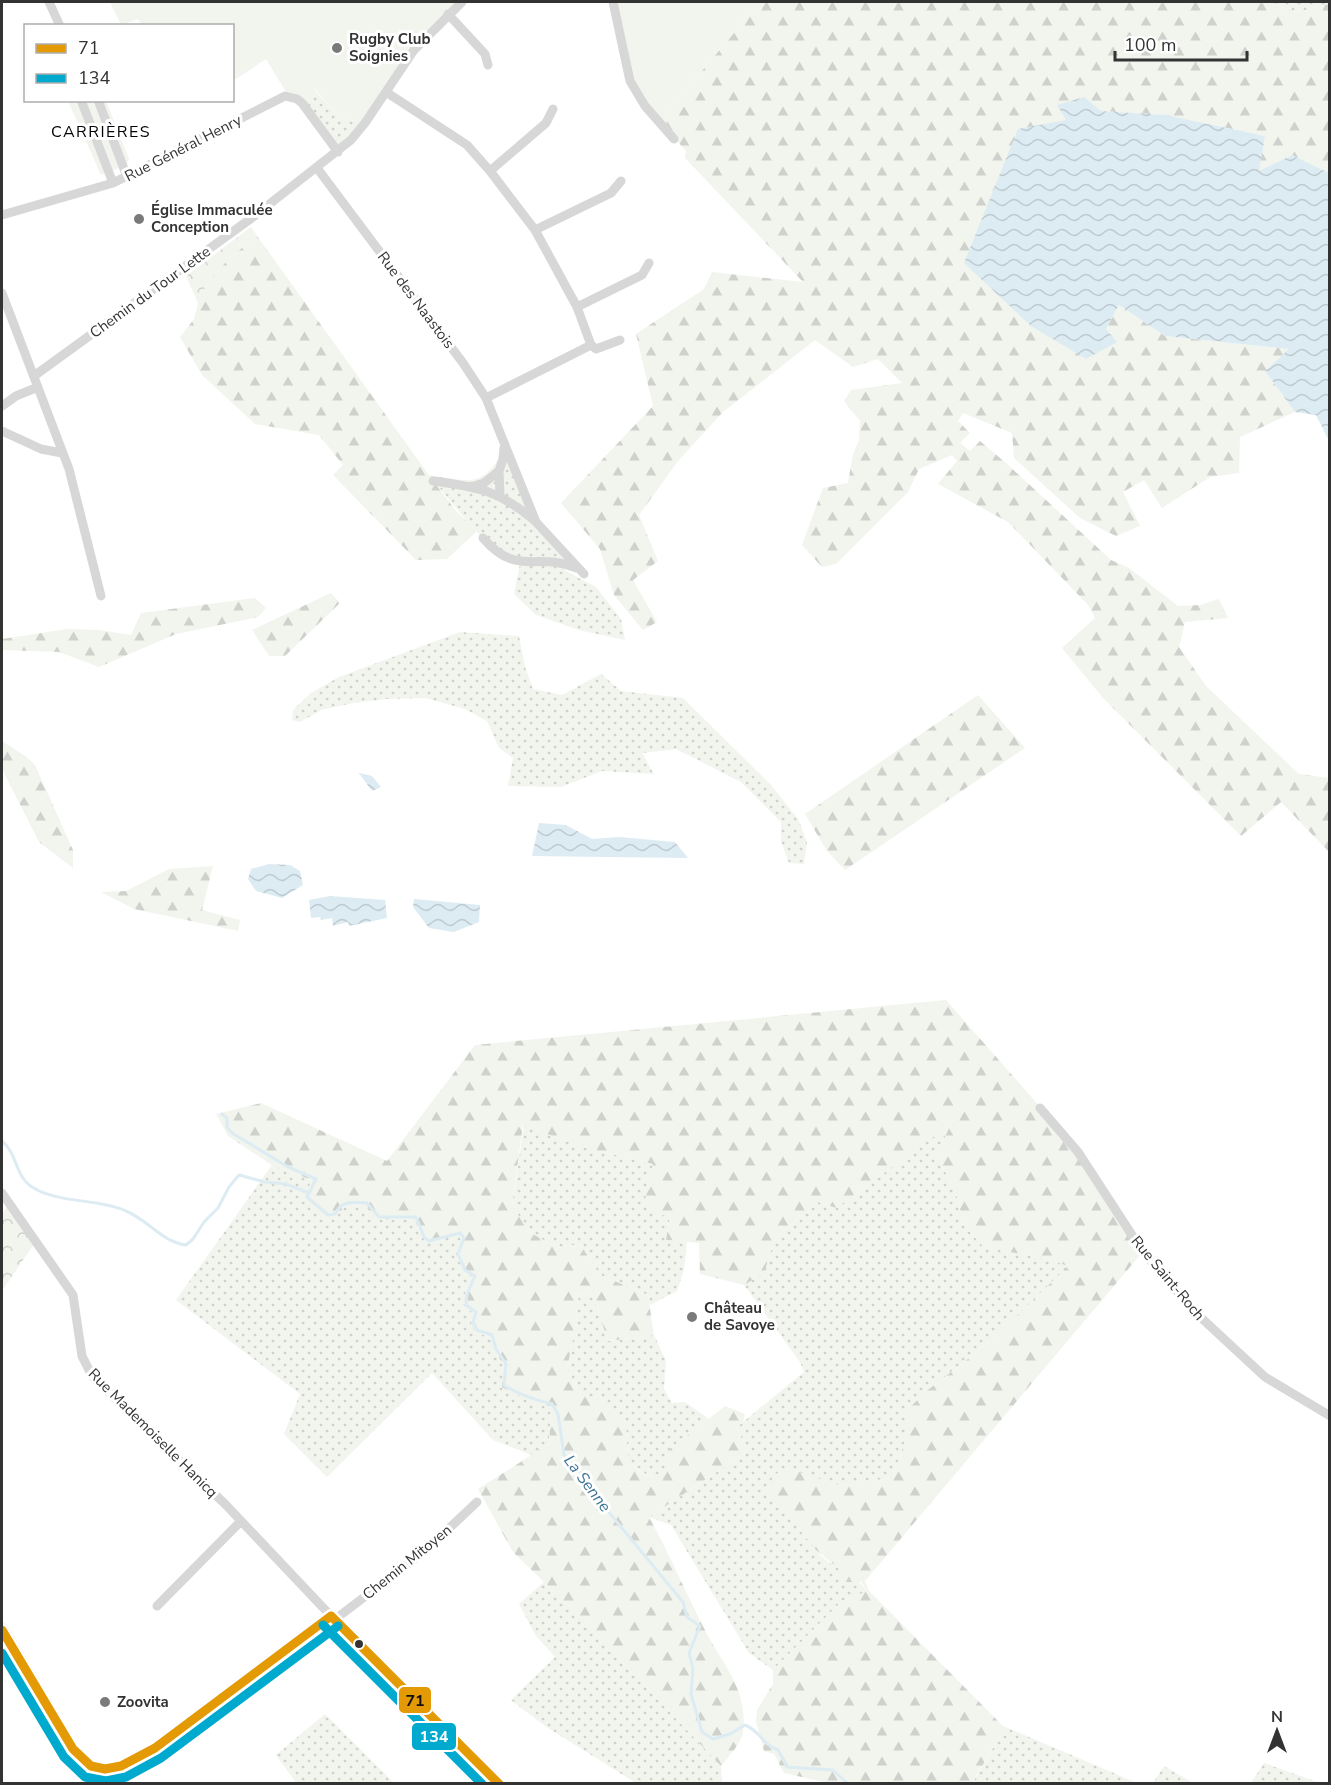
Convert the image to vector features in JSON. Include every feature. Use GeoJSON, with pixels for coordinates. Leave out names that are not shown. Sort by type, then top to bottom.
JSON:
{"type":"FeatureCollection","features":[{"type":"Feature","properties":{"kind":"main road"},"geometry":{"type":"LineString","coordinates":[[2,1630],[77,1755],[98,1784]]}},
{"type":"Feature","properties":{"kind":"street"},"geometry":{"type":"LineString","coordinates":[[49,2],[59,24]]}},
{"type":"Feature","properties":{"kind":"street","name":"Chemin du Tour Lette"},"geometry":{"type":"LineString","coordinates":[[34,376],[338,152],[358,132],[414,50],[462,2]]}},
{"type":"Feature","properties":{"kind":"street"},"geometry":{"type":"LineString","coordinates":[[613,2],[630,81],[635,92],[644,100],[645,106],[674,139]]}},
{"type":"Feature","properties":{"kind":"street"},"geometry":{"type":"LineString","coordinates":[[448,14],[485,54],[488,65]]}},
{"type":"Feature","properties":{"kind":"street"},"geometry":{"type":"LineString","coordinates":[[386,92],[467,145],[490,171],[535,230],[577,307],[591,345],[596,349],[620,340]]}},
{"type":"Feature","properties":{"kind":"street","name":"Rue Général Henry"},"geometry":{"type":"LineString","coordinates":[[2,215],[113,183],[285,96],[302,103],[338,152]]}},
{"type":"Feature","properties":{"kind":"street"},"geometry":{"type":"LineString","coordinates":[[82,102],[113,183]]}},
{"type":"Feature","properties":{"kind":"street"},"geometry":{"type":"LineString","coordinates":[[99,102],[127,177]]}},
{"type":"Feature","properties":{"kind":"street"},"geometry":{"type":"LineString","coordinates":[[490,171],[546,123],[553,109]]}},
{"type":"Feature","properties":{"kind":"street","name":"Rue des Naastois"},"geometry":{"type":"LineString","coordinates":[[317,168],[463,363],[486,398],[536,522]]}},
{"type":"Feature","properties":{"kind":"street"},"geometry":{"type":"LineString","coordinates":[[535,230],[612,193],[621,181]]}},
{"type":"Feature","properties":{"kind":"street"},"geometry":{"type":"LineString","coordinates":[[577,307],[642,275],[649,263]]}},
{"type":"Feature","properties":{"kind":"street"},"geometry":{"type":"LineString","coordinates":[[2,293],[74,485],[101,596]]}},
{"type":"Feature","properties":{"kind":"street"},"geometry":{"type":"LineString","coordinates":[[486,398],[591,345]]}},
{"type":"Feature","properties":{"kind":"street"},"geometry":{"type":"LineString","coordinates":[[2,406],[16,396],[38,387]]}},
{"type":"Feature","properties":{"kind":"street"},"geometry":{"type":"LineString","coordinates":[[2,431],[41,449],[63,453]]}},
{"type":"Feature","properties":{"kind":"street","name":"Rue des Naastois"},"geometry":{"type":"LineString","coordinates":[[500,495],[499,471],[503,459],[503,439]]}},
{"type":"Feature","properties":{"kind":"street"},"geometry":{"type":"LineString","coordinates":[[474,486],[484,483],[499,471]]}},
{"type":"Feature","properties":{"kind":"street","name":"Rue des Naastois"},"geometry":{"type":"LineString","coordinates":[[433,481],[474,486],[500,495],[536,522],[584,573],[574,567],[552,563],[514,561],[498,554],[483,538]]}},
{"type":"Feature","properties":{"kind":"street"},"geometry":{"type":"LineString","coordinates":[[552,563],[561,555],[561,550]]}},
{"type":"Feature","properties":{"kind":"street","name":"Rue Saint-Roch"},"geometry":{"type":"LineString","coordinates":[[1040,1108],[1078,1152],[1143,1252],[1196,1313],[1264,1377],[1329,1416]]}},
{"type":"Feature","properties":{"kind":"street","name":"Rue Mademoiselle Hanicq"},"geometry":{"type":"LineString","coordinates":[[2,1193],[73,1295],[82,1356],[92,1376],[241,1521],[333,1618]]}},
{"type":"Feature","properties":{"kind":"street","name":"Chemin Mitoyen"},"geometry":{"type":"LineString","coordinates":[[155,1748],[425,1551],[477,1502]]}},
{"type":"Feature","properties":{"kind":"street"},"geometry":{"type":"LineString","coordinates":[[157,1606],[241,1521]]}},
{"type":"Feature","properties":{"kind":"street"},"geometry":{"type":"LineString","coordinates":[[333,1618],[500,1784]]}},
{"type":"Feature","properties":{"kind":"street"},"geometry":{"type":"LineString","coordinates":[[98,1784],[109,1774],[155,1748]]}},
{"type":"Feature","properties":{"kind":"street"},"geometry":{"type":"LineString","coordinates":[[122,1783],[155,1748]]}},
{"type":"Feature","properties":{"kind":"street"},"geometry":{"type":"LineString","coordinates":[[77,1755],[97,1768],[112,1768],[132,1762]]}},
{"type":"Feature","properties":{"kind":"green space"},"geometry":{"type":"Polygon","coordinates":[[[110,2],[462,2],[429,32],[365,123],[340,118],[314,88],[304,105],[289,97],[266,59],[234,80],[234,24],[140,24],[138,19],[121,24],[110,2]]]}},
{"type":"Feature","properties":{"kind":"green space"},"geometry":{"type":"Polygon","coordinates":[[[613,2],[766,2],[750,14],[659,121],[635,91],[613,2]]]}},
{"type":"Feature","properties":{"kind":"green space"},"geometry":{"type":"Polygon","coordinates":[[[766,2],[1271,2],[1296,13],[1329,4],[1329,173],[1292,155],[1258,172],[1265,136],[1166,115],[1101,111],[1066,120],[1106,329],[1119,305],[1165,336],[1290,349],[1265,371],[1295,412],[1240,437],[1239,473],[1210,477],[1162,508],[1144,480],[1123,492],[1140,526],[1116,536],[1080,518],[1014,458],[1012,433],[963,413],[958,421],[970,433],[960,443],[970,451],[980,441],[1111,560],[1129,568],[1178,606],[1200,605],[1219,599],[1228,618],[1185,622],[1179,647],[1206,686],[1299,774],[1329,778],[1329,852],[1281,802],[1241,836],[1103,698],[1062,648],[1095,618],[1089,606],[1008,522],[938,484],[957,461],[952,455],[919,469],[908,492],[836,564],[822,567],[802,545],[823,488],[848,483],[853,454],[859,440],[860,421],[844,401],[851,390],[902,383],[878,359],[853,367],[815,340],[723,412],[678,461],[639,515],[658,561],[633,580],[657,622],[643,630],[614,595],[600,549],[561,503],[653,406],[636,334],[704,289],[712,272],[803,282],[685,158],[686,151],[659,121],[750,14],[766,2]]]}},
{"type":"Feature","properties":{"kind":"green space"},"geometry":{"type":"Polygon","coordinates":[[[1271,2],[1329,2],[1330,4],[1296,13],[1271,2]]]}},
{"type":"Feature","properties":{"kind":"green space"},"geometry":{"type":"Polygon","coordinates":[[[313,88],[340,118],[365,123],[338,152],[304,105],[313,88]]]}},
{"type":"Feature","properties":{"kind":"green space"},"geometry":{"type":"Polygon","coordinates":[[[68,102],[106,102],[129,159],[126,165],[101,175],[68,102]]]}},
{"type":"Feature","properties":{"kind":"green space"},"geometry":{"type":"Polygon","coordinates":[[[251,227],[260,240],[247,244],[230,257],[205,286],[203,299],[198,303],[186,276],[251,227]]]}},
{"type":"Feature","properties":{"kind":"green space"},"geometry":{"type":"Polygon","coordinates":[[[260,240],[431,478],[457,512],[477,531],[447,559],[416,560],[333,475],[343,465],[319,435],[255,424],[202,375],[180,337],[194,319],[198,303],[203,299],[205,286],[230,257],[247,244],[260,240]]]}},
{"type":"Feature","properties":{"kind":"green space"},"geometry":{"type":"Polygon","coordinates":[[[507,445],[541,522],[579,566],[564,570],[596,587],[621,619],[625,640],[579,630],[536,615],[514,594],[520,564],[483,538],[429,475],[476,479],[491,469],[507,445]]]}},
{"type":"Feature","properties":{"kind":"green space"},"geometry":{"type":"Polygon","coordinates":[[[331,593],[340,603],[285,656],[269,656],[252,630],[331,593]]]}},
{"type":"Feature","properties":{"kind":"green space"},"geometry":{"type":"Polygon","coordinates":[[[255,598],[266,608],[258,617],[176,634],[99,667],[59,652],[2,650],[2,639],[67,629],[99,630],[131,635],[141,613],[255,598]]]}},
{"type":"Feature","properties":{"kind":"green space"},"geometry":{"type":"Polygon","coordinates":[[[460,632],[519,636],[525,667],[533,689],[562,695],[601,674],[621,691],[683,698],[771,785],[798,819],[807,842],[804,864],[789,863],[781,841],[781,822],[741,782],[676,749],[642,753],[654,774],[602,771],[561,787],[508,786],[513,758],[499,748],[487,721],[465,709],[425,698],[386,699],[321,710],[300,722],[292,720],[293,710],[311,693],[339,677],[460,632]]]}},
{"type":"Feature","properties":{"kind":"green space"},"geometry":{"type":"Polygon","coordinates":[[[978,695],[1025,748],[845,870],[827,851],[805,814],[978,695]]]}},
{"type":"Feature","properties":{"kind":"green space"},"geometry":{"type":"Polygon","coordinates":[[[2,741],[35,765],[73,850],[73,868],[39,842],[2,769],[2,741]]]}},
{"type":"Feature","properties":{"kind":"green space"},"geometry":{"type":"Polygon","coordinates":[[[213,866],[202,910],[240,920],[238,931],[134,909],[101,892],[126,891],[169,869],[213,866]]]}},
{"type":"Feature","properties":{"kind":"green space"},"geometry":{"type":"Polygon","coordinates":[[[946,1000],[1064,1134],[1141,1254],[865,1581],[869,1591],[1003,1726],[1003,1731],[972,1783],[828,1783],[784,1773],[774,1754],[764,1751],[756,1721],[757,1710],[773,1684],[773,1670],[842,1601],[867,1591],[861,1582],[841,1582],[839,1569],[816,1550],[769,1493],[770,1484],[776,1474],[787,1468],[838,1485],[893,1478],[908,1431],[905,1412],[929,1389],[991,1341],[1068,1266],[1048,1259],[983,1247],[964,1225],[955,1189],[936,1156],[951,1124],[836,1208],[819,1202],[775,1238],[764,1273],[744,1285],[700,1274],[699,1243],[666,1240],[670,1216],[659,1215],[644,1204],[653,1164],[583,1147],[523,1125],[512,1205],[529,1232],[558,1248],[580,1244],[600,1275],[648,1295],[654,1335],[608,1341],[594,1298],[579,1293],[567,1369],[581,1395],[610,1403],[626,1426],[628,1463],[648,1476],[666,1473],[666,1452],[725,1406],[745,1414],[743,1422],[737,1427],[747,1452],[649,1517],[706,1632],[733,1679],[742,1703],[744,1717],[742,1736],[721,1766],[580,1617],[513,1552],[478,1489],[549,1444],[551,1408],[533,1403],[502,1387],[503,1365],[490,1337],[475,1332],[471,1323],[474,1314],[464,1305],[465,1293],[473,1277],[463,1270],[456,1254],[462,1238],[460,1235],[427,1242],[422,1237],[415,1220],[377,1219],[366,1205],[348,1206],[336,1217],[327,1217],[303,1198],[312,1180],[272,1165],[228,1136],[216,1114],[261,1103],[387,1161],[475,1045],[946,1000]]]}},
{"type":"Feature","properties":{"kind":"green space"},"geometry":{"type":"Polygon","coordinates":[[[952,1123],[936,1156],[955,1189],[964,1225],[984,1247],[1048,1259],[1069,1266],[991,1341],[929,1389],[908,1431],[893,1478],[838,1485],[811,1478],[797,1471],[817,1551],[829,1562],[857,1580],[867,1592],[842,1601],[773,1670],[749,1653],[671,1525],[649,1517],[747,1452],[737,1427],[804,1372],[800,1362],[744,1285],[764,1272],[775,1238],[819,1202],[836,1208],[952,1123]]]}},
{"type":"Feature","properties":{"kind":"green space"},"geometry":{"type":"Polygon","coordinates":[[[524,1125],[583,1147],[653,1164],[670,1216],[666,1240],[687,1242],[684,1270],[677,1291],[650,1305],[648,1295],[600,1275],[580,1244],[558,1248],[529,1232],[512,1205],[524,1125]]]}},
{"type":"Feature","properties":{"kind":"green space"},"geometry":{"type":"Polygon","coordinates":[[[272,1165],[312,1180],[336,1217],[348,1206],[366,1205],[377,1219],[415,1220],[422,1237],[460,1235],[473,1277],[465,1293],[474,1314],[475,1332],[490,1337],[503,1365],[533,1403],[551,1408],[549,1444],[532,1455],[493,1440],[432,1373],[327,1477],[284,1434],[300,1394],[176,1300],[272,1165]]]}},
{"type":"Feature","properties":{"kind":"green space"},"geometry":{"type":"Polygon","coordinates":[[[9,1203],[36,1241],[2,1291],[2,1214],[9,1203]]]}},
{"type":"Feature","properties":{"kind":"green space"},"geometry":{"type":"Polygon","coordinates":[[[578,1293],[594,1298],[608,1341],[654,1335],[666,1361],[664,1389],[672,1403],[685,1402],[709,1419],[666,1452],[667,1473],[649,1476],[628,1463],[626,1426],[581,1395],[567,1369],[576,1323],[578,1293]]]}},
{"type":"Feature","properties":{"kind":"green space"},"geometry":{"type":"Polygon","coordinates":[[[544,1582],[721,1766],[722,1783],[636,1783],[545,1726],[511,1700],[555,1657],[536,1636],[519,1604],[544,1582]]]}},
{"type":"Feature","properties":{"kind":"green space"},"geometry":{"type":"Polygon","coordinates":[[[325,1714],[394,1783],[292,1783],[295,1781],[276,1755],[325,1714]]]}},
{"type":"Feature","properties":{"kind":"green space"},"geometry":{"type":"Polygon","coordinates":[[[1003,1726],[1137,1783],[972,1784],[1003,1731],[1003,1726]]]}},
{"type":"Feature","properties":{"kind":"green space"},"geometry":{"type":"Polygon","coordinates":[[[1264,1763],[1320,1783],[1251,1783],[1264,1763]]]}},
{"type":"Feature","properties":{"kind":"green space"},"geometry":{"type":"Polygon","coordinates":[[[1164,1766],[1193,1783],[1153,1783],[1164,1766]]]}},
{"type":"Feature","properties":{"kind":"water"},"geometry":{"type":"Polygon","coordinates":[[[1084,97],[1101,111],[1166,115],[1265,136],[1259,171],[1292,155],[1329,173],[1329,441],[1316,415],[1295,412],[1265,371],[1289,349],[1165,336],[1119,305],[1106,329],[1117,342],[1086,359],[1031,326],[964,263],[1018,129],[1066,120],[1057,105],[1084,97]]]}},
{"type":"Feature","properties":{"kind":"water"},"geometry":{"type":"Polygon","coordinates":[[[359,773],[372,776],[381,787],[372,791],[359,773]]]}},
{"type":"Feature","properties":{"kind":"water"},"geometry":{"type":"Polygon","coordinates":[[[539,823],[566,825],[592,839],[619,837],[675,842],[688,858],[532,856],[539,823]]]}},
{"type":"Feature","properties":{"kind":"water"},"geometry":{"type":"Polygon","coordinates":[[[269,864],[290,865],[300,871],[303,885],[282,898],[256,891],[248,879],[251,869],[269,864]]]}},
{"type":"Feature","properties":{"kind":"water"},"geometry":{"type":"Polygon","coordinates":[[[330,896],[385,900],[387,918],[349,926],[348,922],[333,926],[332,918],[321,920],[320,917],[311,918],[309,900],[330,896]]]}},
{"type":"Feature","properties":{"kind":"water"},"geometry":{"type":"Polygon","coordinates":[[[414,899],[480,905],[479,922],[454,932],[429,928],[413,907],[414,899]]]}},
{"type":"Feature","properties":{"kind":"waterway","name":"La Senne"},"geometry":{"type":"LineString","coordinates":[[222,1114],[227,1118],[227,1127],[232,1133],[288,1167],[316,1179],[307,1197],[328,1215],[335,1214],[344,1204],[367,1203],[379,1217],[416,1217],[424,1237],[429,1241],[460,1233],[464,1238],[458,1254],[465,1270],[475,1276],[467,1294],[466,1305],[476,1312],[473,1322],[477,1330],[492,1335],[496,1349],[506,1364],[504,1385],[527,1397],[552,1404],[558,1414],[564,1455],[575,1465],[602,1504],[683,1602],[687,1617],[700,1626],[689,1653],[693,1668],[691,1694],[702,1732],[713,1739],[730,1734],[745,1725],[755,1731],[768,1745],[778,1750],[787,1767],[833,1770],[848,1784]]}},
{"type":"Feature","properties":{"kind":"waterway"},"geometry":{"type":"LineString","coordinates":[[2,1141],[11,1152],[22,1177],[32,1187],[54,1196],[103,1204],[126,1211],[170,1240],[186,1245],[218,1208],[229,1187],[239,1175],[265,1182],[286,1184],[309,1193]]}},
{"type":"Feature","properties":{"kind":"transit line","name":"71"},"geometry":{"type":"LineString","coordinates":[[331,1616],[499,1784]]}},
{"type":"Feature","properties":{"kind":"transit line","name":"71"},"geometry":{"type":"LineString","coordinates":[[2,1630],[73,1749],[91,1766],[105,1769],[121,1766],[155,1748],[331,1616]]}},
{"type":"Feature","properties":{"kind":"transit line","name":"134"},"geometry":{"type":"LineString","coordinates":[[323,1625],[482,1784]]}},
{"type":"Feature","properties":{"kind":"transit line","name":"134"},"geometry":{"type":"LineString","coordinates":[[2,1653],[64,1757],[85,1777],[106,1781],[126,1777],[161,1758],[338,1626]]}},
{"type":"Feature","properties":{"kind":"place","name":"Rugby Club Soignies"},"geometry":{"type":"Point","coordinates":[337,48]}},
{"type":"Feature","properties":{"kind":"place","name":"Église Immaculée Conception"},"geometry":{"type":"Point","coordinates":[139,219]}},
{"type":"Feature","properties":{"kind":"place","name":"Château de Savoye"},"geometry":{"type":"Point","coordinates":[692,1317]}},
{"type":"Feature","properties":{"kind":"place","name":"Zoovita"},"geometry":{"type":"Point","coordinates":[105,1702]}},
{"type":"Feature","properties":{"kind":"district","name":"CARRIÈRES"},"geometry":{"type":"Point","coordinates":[101,131]}}]}
